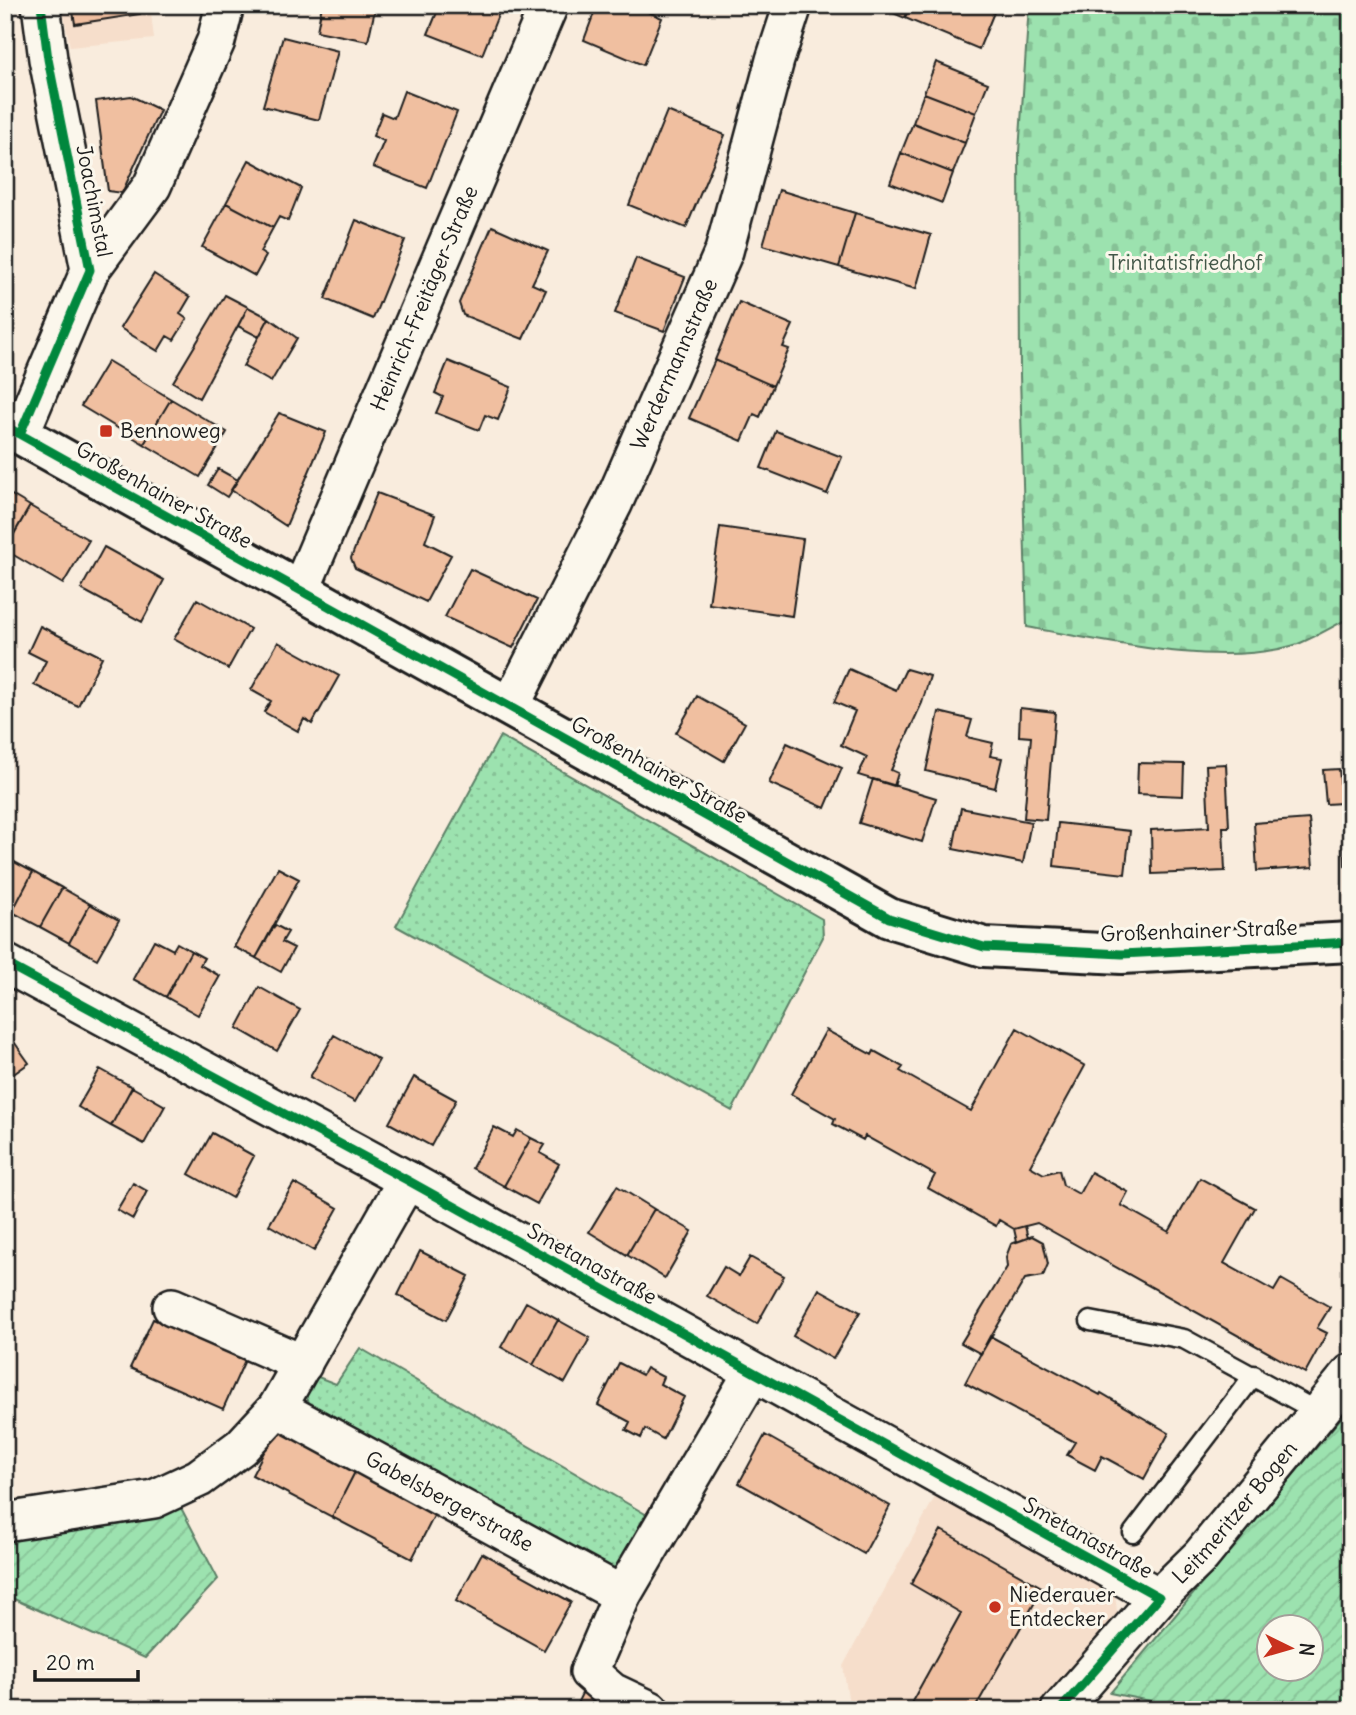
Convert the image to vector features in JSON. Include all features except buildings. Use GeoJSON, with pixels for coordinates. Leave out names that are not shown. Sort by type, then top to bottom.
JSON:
{"type":"FeatureCollection","features":[{"type":"Feature","properties":{"kind":"main road","name":"Großenhainer Straße"},"geometry":{"type":"LineString","coordinates":[[12,430],[889,918],[984,947],[1122,954],[1351,942]]}},
{"type":"Feature","properties":{"kind":"street","name":"Joachimstal"},"geometry":{"type":"LineString","coordinates":[[12,430],[90,270],[48,59],[41,5]]}},
{"type":"Feature","properties":{"kind":"street"},"geometry":{"type":"LineString","coordinates":[[90,270],[152,186],[216,41],[225,5]]}},
{"type":"Feature","properties":{"kind":"street","name":"Heinrich-Freitäger-Straße"},"geometry":{"type":"LineString","coordinates":[[300,591],[549,5]]}},
{"type":"Feature","properties":{"kind":"street","name":"Werdermannstraße"},"geometry":{"type":"LineString","coordinates":[[510,707],[613,504],[724,251],[775,60],[793,5]]}},
{"type":"Feature","properties":{"kind":"street","name":"Smetanastraße"},"geometry":{"type":"LineString","coordinates":[[5,963],[407,1180],[752,1374],[1159,1597]]}},
{"type":"Feature","properties":{"kind":"street"},"geometry":{"type":"LineString","coordinates":[[5,1522],[154,1499],[209,1470],[241,1447],[278,1408],[407,1180]]}},
{"type":"Feature","properties":{"kind":"street"},"geometry":{"type":"LineString","coordinates":[[172,1307],[303,1364]]}},
{"type":"Feature","properties":{"kind":"street","name":"Leitmeritzer Bogen"},"geometry":{"type":"LineString","coordinates":[[1060,1710],[1159,1597],[1201,1556],[1351,1373]]}},
{"type":"Feature","properties":{"kind":"street"},"geometry":{"type":"LineString","coordinates":[[650,1710],[612,1692],[589,1672],[622,1595],[752,1374]]}},
{"type":"Feature","properties":{"kind":"street","name":"Gabelsbergerstraße"},"geometry":{"type":"LineString","coordinates":[[278,1408],[622,1595]]}},
{"type":"Feature","properties":{"kind":"lane"},"geometry":{"type":"LineString","coordinates":[[1090,1321],[1184,1339],[1318,1412]]}},
{"type":"Feature","properties":{"kind":"lane"},"geometry":{"type":"LineString","coordinates":[[1133,1533],[1254,1375]]}},
{"type":"Feature","properties":{"kind":"shaded area"},"geometry":{"type":"Polygon","coordinates":[[[62,5],[150,5],[154,39],[70,47],[62,5]]]}},
{"type":"Feature","properties":{"kind":"shaded area","name":"Niederauer Entdecker"},"geometry":{"type":"Polygon","coordinates":[[[937,1493],[1115,1591],[1118,1623],[1037,1710],[850,1710],[843,1666],[937,1493]]]}},
{"type":"Feature","properties":{"kind":"green space","name":"Trinitatisfriedhof"},"geometry":{"type":"Polygon","coordinates":[[[1029,5],[1351,5],[1351,617],[1298,644],[1267,651],[1234,654],[1199,653],[1127,645],[1027,627],[1020,375],[1019,152],[1029,5]]]}},
{"type":"Feature","properties":{"kind":"green space"},"geometry":{"type":"Polygon","coordinates":[[[500,736],[822,919],[823,937],[732,1111],[396,926],[500,736]]]}},
{"type":"Feature","properties":{"kind":"green space"},"geometry":{"type":"Polygon","coordinates":[[[360,1348],[654,1519],[631,1559],[614,1568],[591,1561],[313,1411],[306,1396],[313,1375],[336,1384],[360,1348]]]}},
{"type":"Feature","properties":{"kind":"green space"},"geometry":{"type":"Polygon","coordinates":[[[1351,1406],[1351,1710],[1194,1710],[1110,1693],[1351,1406]]]}},
{"type":"Feature","properties":{"kind":"green space"},"geometry":{"type":"Polygon","coordinates":[[[179,1504],[218,1579],[145,1658],[5,1595],[5,1534],[179,1504]]]}},
{"type":"Feature","properties":{"kind":"cycle path"},"geometry":{"type":"LineString","coordinates":[[20,434],[90,270],[48,59],[41,5]]}},
{"type":"Feature","properties":{"kind":"cycle path"},"geometry":{"type":"LineString","coordinates":[[5,426],[889,918],[984,947],[1122,954],[1351,942]]}},
{"type":"Feature","properties":{"kind":"cycle path"},"geometry":{"type":"LineString","coordinates":[[5,963],[407,1180],[1159,1597],[1060,1710]]}},
{"type":"Feature","properties":{"kind":"place","name":"Bennoweg"},"geometry":{"type":"Point","coordinates":[106,431]}},
{"type":"Feature","properties":{"kind":"place","name":"Niederauer Entdecker"},"geometry":{"type":"Point","coordinates":[995,1607]}}]}
